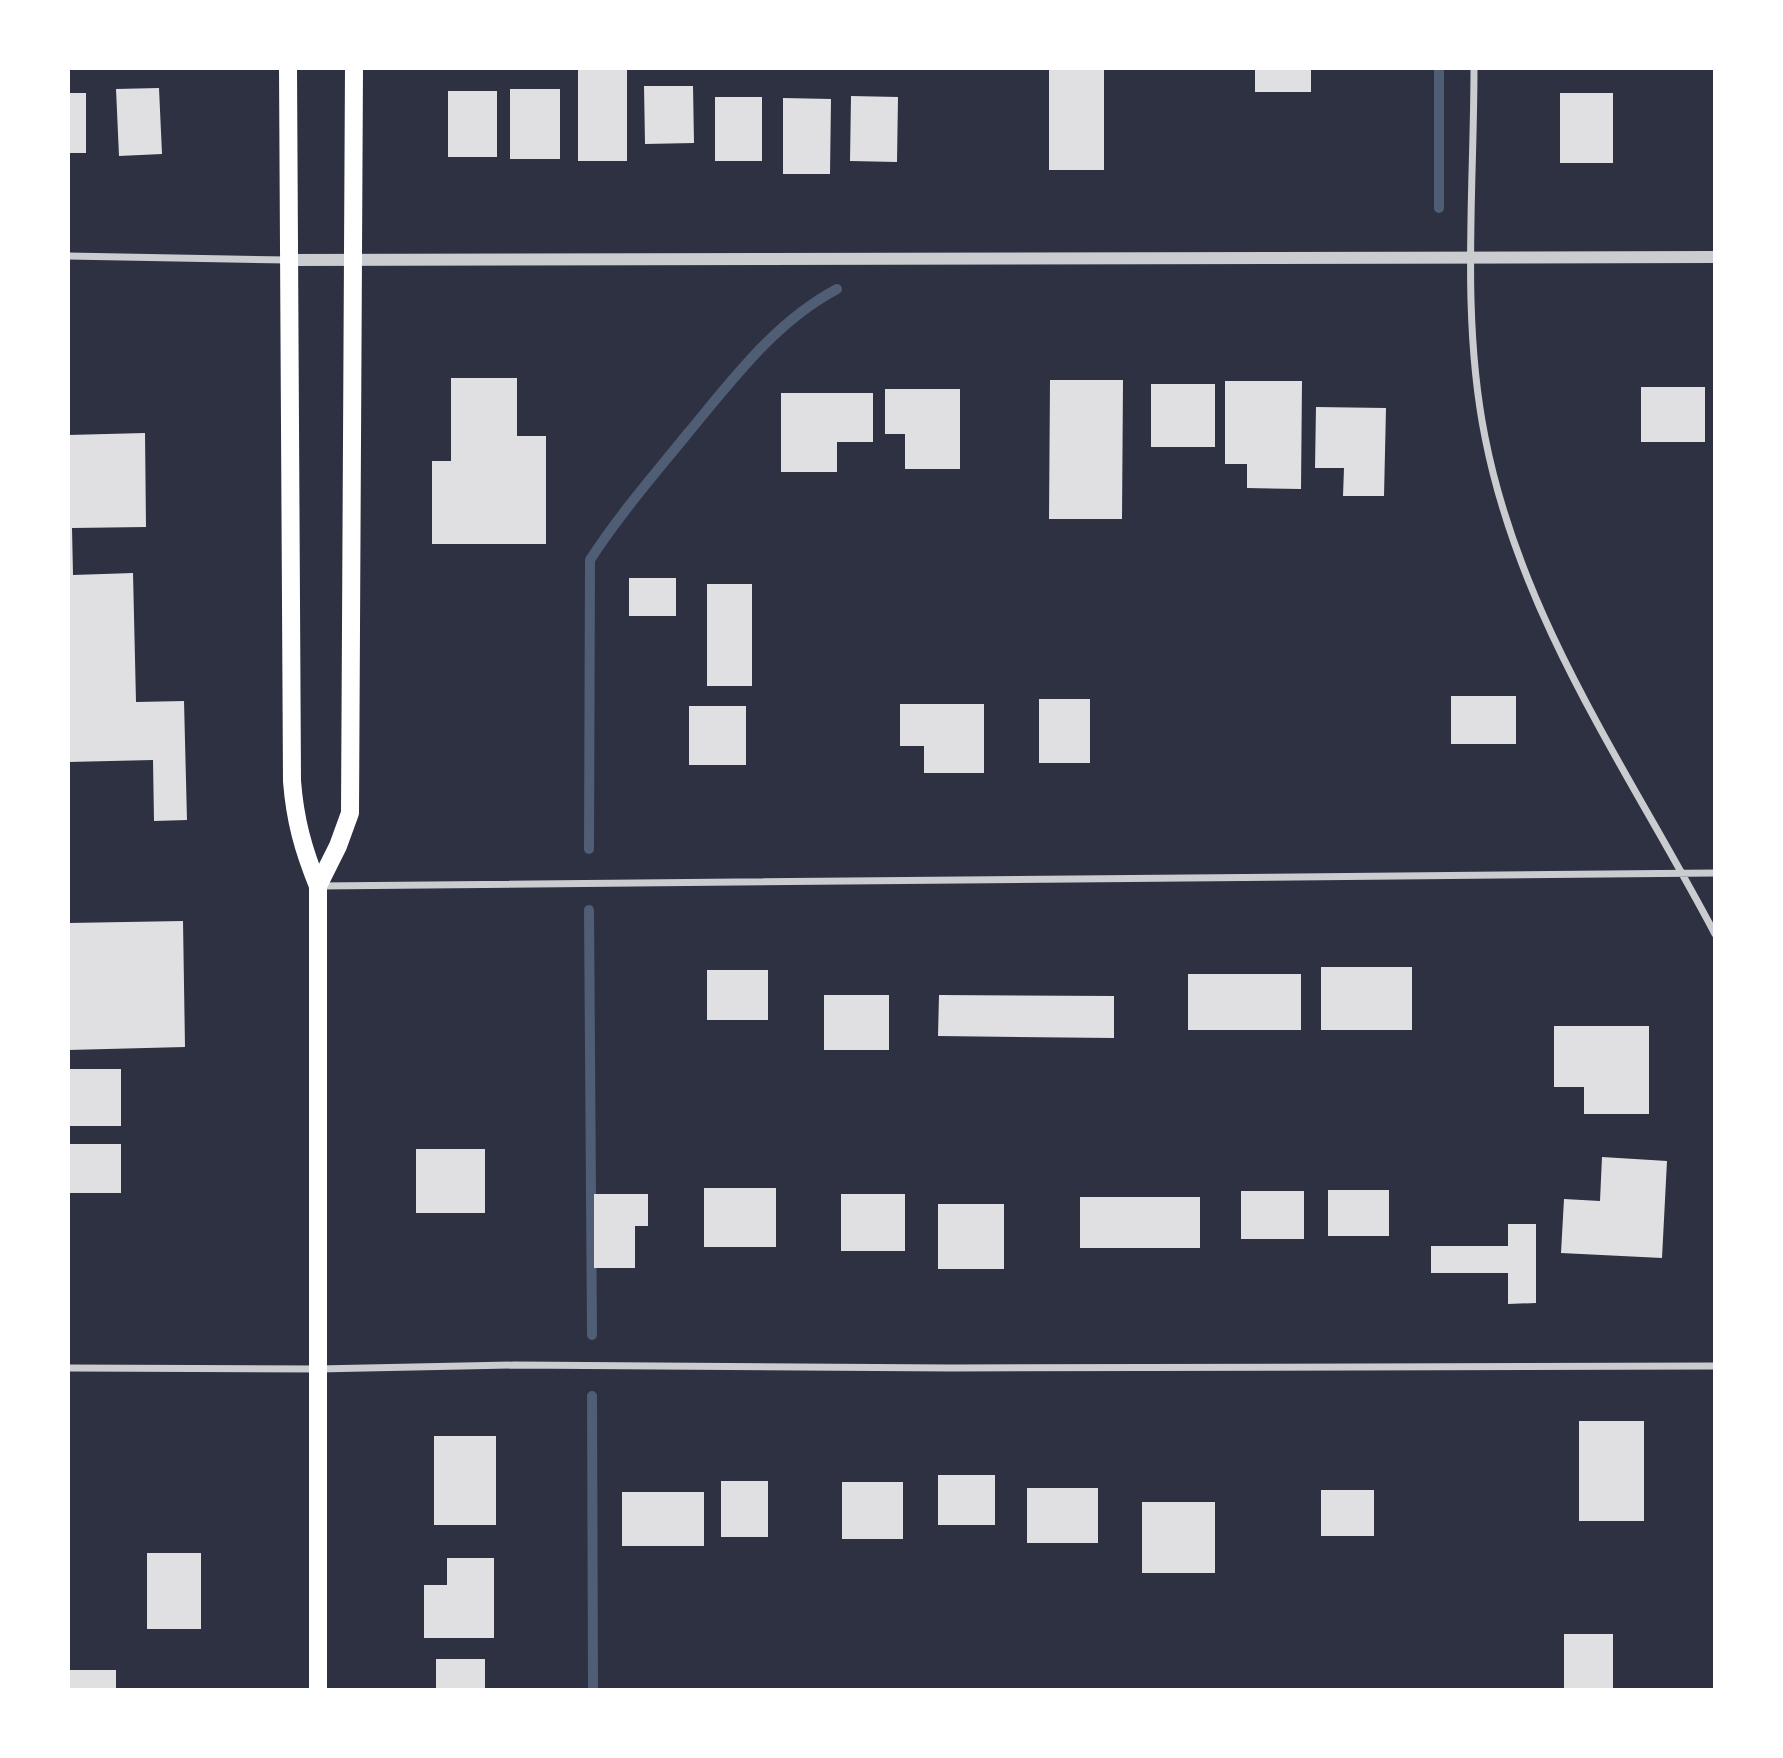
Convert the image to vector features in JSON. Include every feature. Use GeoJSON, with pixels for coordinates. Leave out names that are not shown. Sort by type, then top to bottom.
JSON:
{"type":"FeatureCollection","features":[{"type":"Feature","properties":{"kind":"main road"},"geometry":{"type":"LineString","coordinates":[[288,68],[292,780],[295,816],[303,850],[318,886],[318,1690]]}},
{"type":"Feature","properties":{"kind":"main road"},"geometry":{"type":"LineString","coordinates":[[318,886],[338,846],[350,813],[354,68]]}},
{"type":"Feature","properties":{"kind":"street"},"geometry":{"type":"LineString","coordinates":[[1474,68],[1471,318],[1485,437],[1499,495],[1522,565],[1549,632],[1581,698],[1683,873],[1715,934]]}},
{"type":"Feature","properties":{"kind":"street"},"geometry":{"type":"LineString","coordinates":[[68,256],[288,260],[1715,257]]}},
{"type":"Feature","properties":{"kind":"street"},"geometry":{"type":"LineString","coordinates":[[318,886],[1715,873]]}},
{"type":"Feature","properties":{"kind":"street"},"geometry":{"type":"LineString","coordinates":[[68,1368],[318,1369],[516,1365],[951,1368],[1715,1366]]}},
{"type":"Feature","properties":{"kind":"building"},"geometry":{"type":"Polygon","coordinates":[[[578,68],[627,68],[627,161],[578,161],[578,68]]]}},
{"type":"Feature","properties":{"kind":"building"},"geometry":{"type":"Polygon","coordinates":[[[1049,68],[1104,68],[1104,170],[1049,170],[1049,68]]]}},
{"type":"Feature","properties":{"kind":"building"},"geometry":{"type":"Polygon","coordinates":[[[1255,68],[1311,68],[1311,92],[1255,92],[1255,68]]]}},
{"type":"Feature","properties":{"kind":"building"},"geometry":{"type":"Polygon","coordinates":[[[644,86],[693,86],[694,143],[645,144],[644,86]]]}},
{"type":"Feature","properties":{"kind":"building"},"geometry":{"type":"Polygon","coordinates":[[[159,88],[162,154],[119,156],[116,89],[159,88]]]}},
{"type":"Feature","properties":{"kind":"building"},"geometry":{"type":"Polygon","coordinates":[[[510,89],[560,89],[560,159],[510,159],[510,89]]]}},
{"type":"Feature","properties":{"kind":"building"},"geometry":{"type":"Polygon","coordinates":[[[448,91],[497,91],[497,157],[448,157],[448,91]]]}},
{"type":"Feature","properties":{"kind":"building"},"geometry":{"type":"Polygon","coordinates":[[[68,93],[86,93],[86,153],[68,153],[68,93]]]}},
{"type":"Feature","properties":{"kind":"building"},"geometry":{"type":"Polygon","coordinates":[[[1560,93],[1613,93],[1613,163],[1560,163],[1560,93]]]}},
{"type":"Feature","properties":{"kind":"building"},"geometry":{"type":"Polygon","coordinates":[[[851,96],[898,97],[897,162],[850,161],[851,96]]]}},
{"type":"Feature","properties":{"kind":"building"},"geometry":{"type":"Polygon","coordinates":[[[715,97],[762,97],[762,161],[715,161],[715,97]]]}},
{"type":"Feature","properties":{"kind":"building"},"geometry":{"type":"Polygon","coordinates":[[[783,98],[831,99],[830,174],[783,174],[783,98]]]}},
{"type":"Feature","properties":{"kind":"building"},"geometry":{"type":"Polygon","coordinates":[[[451,378],[517,378],[517,436],[546,436],[546,544],[432,544],[432,461],[451,461],[451,378]]]}},
{"type":"Feature","properties":{"kind":"building"},"geometry":{"type":"Polygon","coordinates":[[[1050,380],[1123,380],[1122,519],[1049,519],[1050,380]]]}},
{"type":"Feature","properties":{"kind":"building"},"geometry":{"type":"Polygon","coordinates":[[[1225,381],[1302,381],[1301,489],[1247,488],[1247,464],[1225,464],[1225,381]]]}},
{"type":"Feature","properties":{"kind":"building"},"geometry":{"type":"Polygon","coordinates":[[[1151,384],[1215,384],[1215,447],[1151,447],[1151,384]]]}},
{"type":"Feature","properties":{"kind":"building"},"geometry":{"type":"Polygon","coordinates":[[[1641,387],[1705,387],[1705,442],[1641,442],[1641,387]]]}},
{"type":"Feature","properties":{"kind":"building"},"geometry":{"type":"Polygon","coordinates":[[[885,389],[960,389],[960,469],[905,469],[905,434],[885,434],[885,389]]]}},
{"type":"Feature","properties":{"kind":"building"},"geometry":{"type":"Polygon","coordinates":[[[781,393],[873,393],[873,442],[837,442],[837,472],[781,472],[781,393]]]}},
{"type":"Feature","properties":{"kind":"building"},"geometry":{"type":"Polygon","coordinates":[[[1316,407],[1386,408],[1384,496],[1343,496],[1344,468],[1315,468],[1316,407]]]}},
{"type":"Feature","properties":{"kind":"building"},"geometry":{"type":"Polygon","coordinates":[[[145,433],[146,527],[72,528],[73,575],[133,573],[136,702],[184,701],[187,820],[154,821],[153,760],[68,762],[68,435],[145,433]]]}},
{"type":"Feature","properties":{"kind":"building"},"geometry":{"type":"Polygon","coordinates":[[[629,578],[676,578],[676,616],[629,616],[629,578]]]}},
{"type":"Feature","properties":{"kind":"building"},"geometry":{"type":"Polygon","coordinates":[[[707,584],[752,584],[752,686],[707,686],[707,584]]]}},
{"type":"Feature","properties":{"kind":"building"},"geometry":{"type":"Polygon","coordinates":[[[1451,696],[1516,696],[1516,744],[1451,744],[1451,696]]]}},
{"type":"Feature","properties":{"kind":"building"},"geometry":{"type":"Polygon","coordinates":[[[1039,699],[1090,699],[1090,763],[1039,763],[1039,699]]]}},
{"type":"Feature","properties":{"kind":"building"},"geometry":{"type":"Polygon","coordinates":[[[900,704],[984,704],[984,773],[924,773],[924,746],[900,746],[900,704]]]}},
{"type":"Feature","properties":{"kind":"building"},"geometry":{"type":"Polygon","coordinates":[[[689,706],[746,706],[746,765],[689,765],[689,706]]]}},
{"type":"Feature","properties":{"kind":"building"},"geometry":{"type":"Polygon","coordinates":[[[183,921],[185,1047],[68,1050],[68,923],[183,921]]]}},
{"type":"Feature","properties":{"kind":"building"},"geometry":{"type":"Polygon","coordinates":[[[1321,967],[1412,967],[1412,1030],[1321,1030],[1321,967]]]}},
{"type":"Feature","properties":{"kind":"building"},"geometry":{"type":"Polygon","coordinates":[[[707,970],[768,970],[768,1020],[707,1020],[707,970]]]}},
{"type":"Feature","properties":{"kind":"building"},"geometry":{"type":"Polygon","coordinates":[[[1188,974],[1301,974],[1301,1030],[1188,1030],[1188,974]]]}},
{"type":"Feature","properties":{"kind":"building"},"geometry":{"type":"Polygon","coordinates":[[[824,995],[889,995],[889,1050],[824,1050],[824,995]]]}},
{"type":"Feature","properties":{"kind":"building"},"geometry":{"type":"Polygon","coordinates":[[[939,995],[1114,996],[1114,1038],[938,1036],[939,995]]]}},
{"type":"Feature","properties":{"kind":"building"},"geometry":{"type":"Polygon","coordinates":[[[1554,1026],[1649,1026],[1649,1114],[1584,1114],[1584,1087],[1554,1087],[1554,1026]]]}},
{"type":"Feature","properties":{"kind":"building"},"geometry":{"type":"Polygon","coordinates":[[[68,1069],[121,1069],[121,1126],[68,1126],[68,1069]]]}},
{"type":"Feature","properties":{"kind":"building"},"geometry":{"type":"Polygon","coordinates":[[[68,1144],[121,1144],[121,1193],[68,1193],[68,1144]]]}},
{"type":"Feature","properties":{"kind":"building"},"geometry":{"type":"Polygon","coordinates":[[[416,1149],[485,1149],[485,1213],[416,1213],[416,1149]]]}},
{"type":"Feature","properties":{"kind":"building"},"geometry":{"type":"Polygon","coordinates":[[[1602,1157],[1667,1161],[1662,1258],[1561,1253],[1564,1199],[1600,1201],[1602,1157]]]}},
{"type":"Feature","properties":{"kind":"building"},"geometry":{"type":"Polygon","coordinates":[[[704,1188],[776,1188],[776,1247],[704,1247],[704,1188]]]}},
{"type":"Feature","properties":{"kind":"building"},"geometry":{"type":"Polygon","coordinates":[[[1328,1190],[1389,1190],[1389,1236],[1328,1236],[1328,1190]]]}},
{"type":"Feature","properties":{"kind":"building"},"geometry":{"type":"Polygon","coordinates":[[[1241,1191],[1304,1191],[1304,1239],[1241,1239],[1241,1191]]]}},
{"type":"Feature","properties":{"kind":"building"},"geometry":{"type":"Polygon","coordinates":[[[594,1194],[648,1194],[648,1226],[635,1226],[635,1268],[594,1268],[594,1194]]]}},
{"type":"Feature","properties":{"kind":"building"},"geometry":{"type":"Polygon","coordinates":[[[841,1194],[905,1194],[905,1251],[841,1251],[841,1194]]]}},
{"type":"Feature","properties":{"kind":"building"},"geometry":{"type":"Polygon","coordinates":[[[1080,1197],[1200,1197],[1200,1248],[1080,1248],[1080,1197]]]}},
{"type":"Feature","properties":{"kind":"building"},"geometry":{"type":"Polygon","coordinates":[[[938,1204],[1004,1204],[1004,1269],[938,1269],[938,1204]]]}},
{"type":"Feature","properties":{"kind":"building"},"geometry":{"type":"Polygon","coordinates":[[[1508,1224],[1536,1224],[1536,1303],[1508,1304],[1508,1273],[1431,1273],[1431,1246],[1508,1246],[1508,1224]]]}},
{"type":"Feature","properties":{"kind":"building"},"geometry":{"type":"Polygon","coordinates":[[[1579,1421],[1644,1421],[1644,1521],[1579,1521],[1579,1421]]]}},
{"type":"Feature","properties":{"kind":"building"},"geometry":{"type":"Polygon","coordinates":[[[434,1436],[496,1436],[496,1525],[434,1525],[434,1436]]]}},
{"type":"Feature","properties":{"kind":"building"},"geometry":{"type":"Polygon","coordinates":[[[938,1475],[995,1475],[995,1525],[938,1525],[938,1475]]]}},
{"type":"Feature","properties":{"kind":"building"},"geometry":{"type":"Polygon","coordinates":[[[721,1481],[768,1481],[768,1537],[721,1537],[721,1481]]]}},
{"type":"Feature","properties":{"kind":"building"},"geometry":{"type":"Polygon","coordinates":[[[842,1482],[903,1482],[903,1539],[842,1539],[842,1482]]]}},
{"type":"Feature","properties":{"kind":"building"},"geometry":{"type":"Polygon","coordinates":[[[1027,1488],[1098,1488],[1098,1543],[1027,1543],[1027,1488]]]}},
{"type":"Feature","properties":{"kind":"building"},"geometry":{"type":"Polygon","coordinates":[[[1321,1490],[1374,1490],[1374,1536],[1321,1536],[1321,1490]]]}},
{"type":"Feature","properties":{"kind":"building"},"geometry":{"type":"Polygon","coordinates":[[[622,1492],[704,1492],[704,1546],[622,1546],[622,1492]]]}},
{"type":"Feature","properties":{"kind":"building"},"geometry":{"type":"Polygon","coordinates":[[[1142,1502],[1215,1502],[1215,1573],[1142,1573],[1142,1502]]]}},
{"type":"Feature","properties":{"kind":"building"},"geometry":{"type":"Polygon","coordinates":[[[147,1553],[201,1553],[201,1629],[147,1629],[147,1553]]]}},
{"type":"Feature","properties":{"kind":"building"},"geometry":{"type":"Polygon","coordinates":[[[447,1558],[494,1558],[494,1638],[424,1638],[424,1585],[447,1585],[447,1558]]]}},
{"type":"Feature","properties":{"kind":"building"},"geometry":{"type":"Polygon","coordinates":[[[1564,1634],[1613,1634],[1613,1690],[1564,1690],[1564,1634]]]}},
{"type":"Feature","properties":{"kind":"building"},"geometry":{"type":"Polygon","coordinates":[[[436,1659],[485,1659],[485,1690],[436,1690],[436,1659]]]}},
{"type":"Feature","properties":{"kind":"building"},"geometry":{"type":"Polygon","coordinates":[[[68,1670],[116,1670],[116,1690],[68,1690],[68,1670]]]}},
{"type":"Feature","properties":{"kind":"waterway"},"geometry":{"type":"LineString","coordinates":[[1439,68],[1439,208]]}},
{"type":"Feature","properties":{"kind":"waterway"},"geometry":{"type":"LineString","coordinates":[[589,849],[590,560],[637,495],[756,353],[794,318],[837,289]]}},
{"type":"Feature","properties":{"kind":"waterway"},"geometry":{"type":"LineString","coordinates":[[589,910],[592,1335]]}},
{"type":"Feature","properties":{"kind":"waterway"},"geometry":{"type":"LineString","coordinates":[[592,1396],[593,1690]]}}]}
